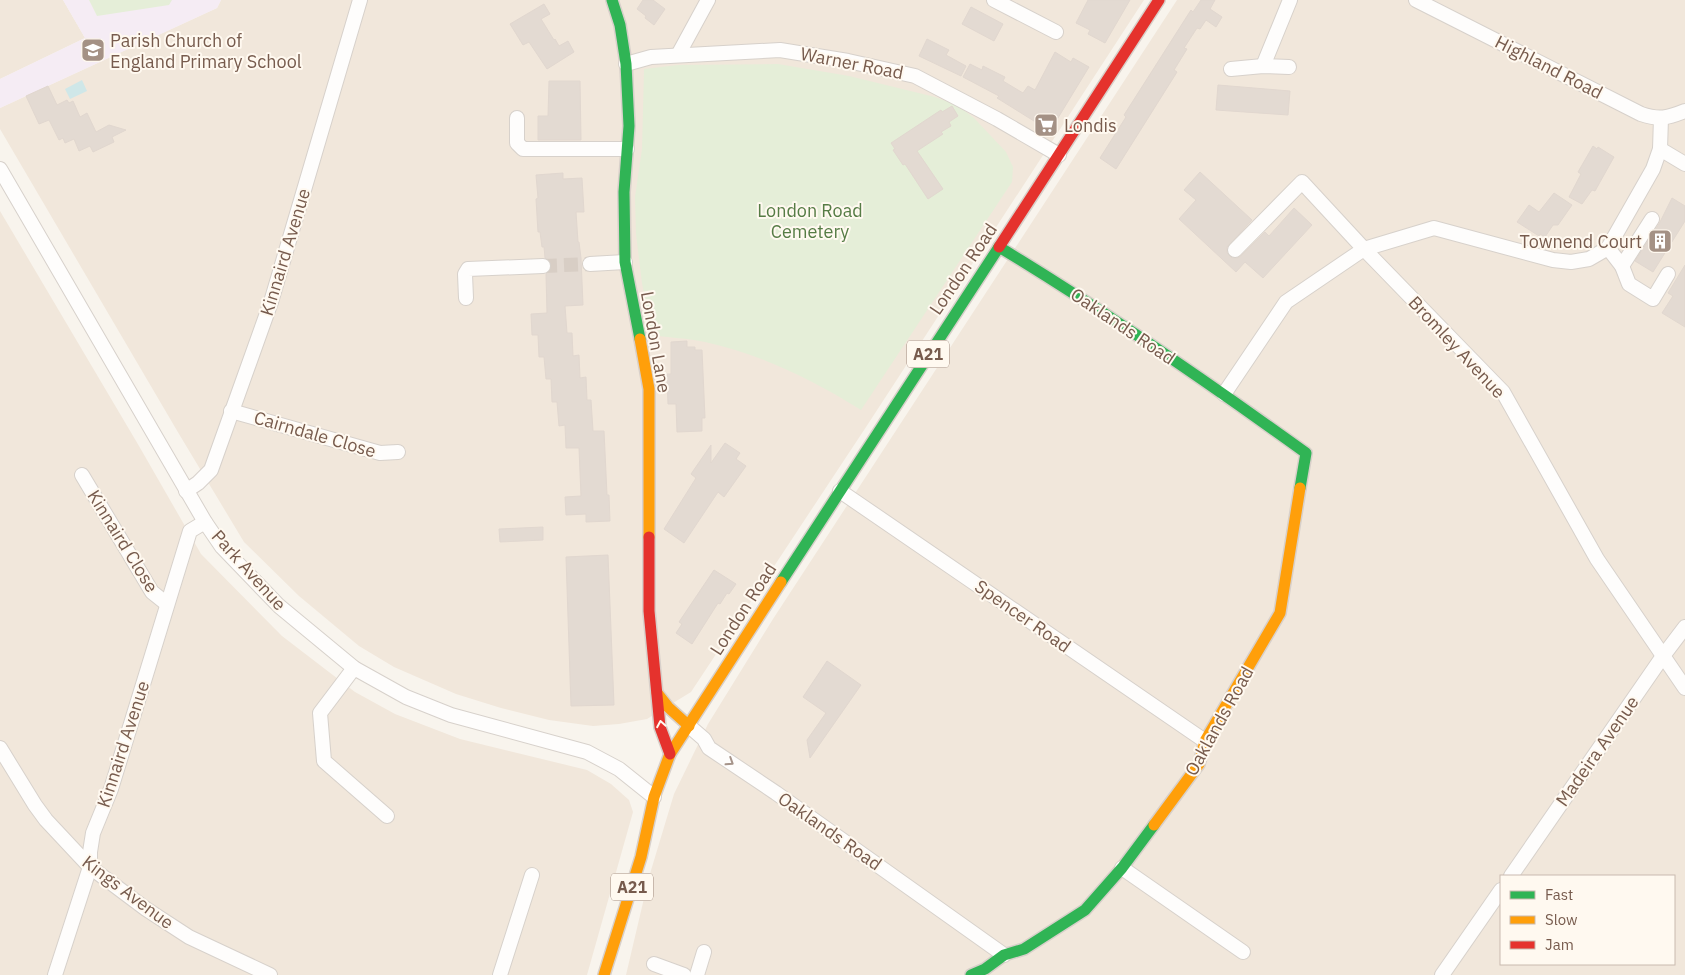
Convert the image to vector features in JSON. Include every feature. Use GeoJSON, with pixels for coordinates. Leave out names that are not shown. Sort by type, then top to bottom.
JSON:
{"type":"FeatureCollection","features":[{"type":"Feature","properties":{"kind":"street","name":"Kinnaird Avenue"},"geometry":{"type":"LineString","coordinates":[[186,491],[198,483],[211,470],[271,302],[360,0]]}},
{"type":"Feature","properties":{"kind":"street","name":"London Lane"},"geometry":{"type":"LineString","coordinates":[[612,0],[620,25],[626,64],[629,126],[624,192],[625,262],[649,389],[649,612],[660,727],[670,754]]}},
{"type":"Feature","properties":{"kind":"street"},"geometry":{"type":"LineString","coordinates":[[678,55],[708,0]]}},
{"type":"Feature","properties":{"kind":"street"},"geometry":{"type":"LineString","coordinates":[[994,0],[1056,32]]}},
{"type":"Feature","properties":{"kind":"street","name":"London Road"},"geometry":{"type":"LineString","coordinates":[[689,726],[915,374],[1000,247],[1159,0]]}},
{"type":"Feature","properties":{"kind":"street"},"geometry":{"type":"LineString","coordinates":[[1263,66],[1290,0]]}},
{"type":"Feature","properties":{"kind":"street","name":"Highland Road"},"geometry":{"type":"LineString","coordinates":[[1416,0],[1641,114],[1661,118]]}},
{"type":"Feature","properties":{"kind":"street","name":"Warner Road"},"geometry":{"type":"LineString","coordinates":[[626,64],[651,57],[780,50],[848,60],[915,76],[997,119],[1059,155]]}},
{"type":"Feature","properties":{"kind":"street"},"geometry":{"type":"LineString","coordinates":[[1231,69],[1263,66],[1289,68]]}},
{"type":"Feature","properties":{"kind":"street"},"geometry":{"type":"LineString","coordinates":[[1224,394],[1286,302],[1364,249],[1434,228],[1553,260],[1571,262],[1589,259],[1608,248],[1653,169],[1660,149],[1661,118],[1685,111]]}},
{"type":"Feature","properties":{"kind":"street"},"geometry":{"type":"LineString","coordinates":[[517,118],[517,143],[523,149],[627,148]]}},
{"type":"Feature","properties":{"kind":"street"},"geometry":{"type":"LineString","coordinates":[[1660,149],[1685,164]]}},
{"type":"Feature","properties":{"kind":"street","name":"Park Avenue"},"geometry":{"type":"LineString","coordinates":[[0,169],[205,522],[222,547],[279,606],[354,668],[406,697],[451,715],[587,752],[618,769],[654,797]]}},
{"type":"Feature","properties":{"kind":"street","name":"Bromley Avenue"},"geometry":{"type":"LineString","coordinates":[[1235,250],[1302,182],[1364,249],[1503,392],[1597,559],[1685,688]]}},
{"type":"Feature","properties":{"kind":"street"},"geometry":{"type":"LineString","coordinates":[[1622,266],[1652,219]]}},
{"type":"Feature","properties":{"kind":"street","name":"Oaklands Road"},"geometry":{"type":"LineString","coordinates":[[689,726],[704,739],[710,748],[771,789],[1004,955],[1024,949],[1085,910],[1122,868],[1199,764],[1205,742],[1280,613],[1306,453],[1224,394],[1061,284],[1000,247]]}},
{"type":"Feature","properties":{"kind":"street"},"geometry":{"type":"LineString","coordinates":[[1608,248],[1622,266],[1629,284],[1653,299],[1668,274]]}},
{"type":"Feature","properties":{"kind":"street"},"geometry":{"type":"LineString","coordinates":[[590,264],[625,262]]}},
{"type":"Feature","properties":{"kind":"street"},"geometry":{"type":"LineString","coordinates":[[466,298],[465,274],[468,269],[543,266]]}},
{"type":"Feature","properties":{"kind":"street","name":"Cairndale Close"},"geometry":{"type":"LineString","coordinates":[[232,411],[380,453],[398,452]]}},
{"type":"Feature","properties":{"kind":"street","name":"Kinnaird Close"},"geometry":{"type":"LineString","coordinates":[[82,475],[152,592],[166,604]]}},
{"type":"Feature","properties":{"kind":"street","name":"Spencer Road"},"geometry":{"type":"LineString","coordinates":[[840,491],[1205,742]]}},
{"type":"Feature","properties":{"kind":"street","name":"Kinnaird Avenue"},"geometry":{"type":"LineString","coordinates":[[55,975],[90,867],[93,833],[111,789],[190,530],[205,522]]}},
{"type":"Feature","properties":{"kind":"street","name":"Madeira Avenue"},"geometry":{"type":"LineString","coordinates":[[1512,875],[1685,627]]}},
{"type":"Feature","properties":{"kind":"street"},"geometry":{"type":"LineString","coordinates":[[354,668],[320,713],[324,761],[387,816]]}},
{"type":"Feature","properties":{"kind":"street"},"geometry":{"type":"LineString","coordinates":[[657,693],[668,707],[689,726]]}},
{"type":"Feature","properties":{"kind":"street","name":"A21"},"geometry":{"type":"LineString","coordinates":[[604,975],[641,857],[654,797],[670,754],[689,726]]}},
{"type":"Feature","properties":{"kind":"street","name":"Kings Avenue"},"geometry":{"type":"LineString","coordinates":[[0,748],[46,820],[90,867],[189,938],[270,975]]}},
{"type":"Feature","properties":{"kind":"street"},"geometry":{"type":"LineString","coordinates":[[1122,868],[1243,952]]}},
{"type":"Feature","properties":{"kind":"street"},"geometry":{"type":"LineString","coordinates":[[500,975],[532,874]]}},
{"type":"Feature","properties":{"kind":"street"},"geometry":{"type":"LineString","coordinates":[[1442,975],[1500,891]]}},
{"type":"Feature","properties":{"kind":"street"},"geometry":{"type":"LineString","coordinates":[[697,975],[704,952]]}},
{"type":"Feature","properties":{"kind":"street"},"geometry":{"type":"LineString","coordinates":[[971,975],[985,969],[1004,955]]}},
{"type":"Feature","properties":{"kind":"street"},"geometry":{"type":"LineString","coordinates":[[654,964],[684,975]]}},
{"type":"Feature","properties":{"kind":"shaded area"},"geometry":{"type":"Polygon","coordinates":[[[0,0],[63,0],[85,38],[0,79],[0,0]]]}},
{"type":"Feature","properties":{"kind":"shaded area","name":"Parish Church of England Primary School"},"geometry":{"type":"Polygon","coordinates":[[[63,0],[221,0],[217,8],[0,108],[0,79],[85,38],[63,0]]]}},
{"type":"Feature","properties":{"kind":"shaded area"},"geometry":{"type":"Polygon","coordinates":[[[221,0],[1144,0],[691,692],[647,719],[593,726],[549,720],[501,708],[456,694],[394,667],[359,646],[299,596],[244,542],[0,129],[0,108],[217,8],[221,0]]]}},
{"type":"Feature","properties":{"kind":"shaded area"},"geometry":{"type":"Polygon","coordinates":[[[1177,0],[1685,0],[1685,975],[626,975],[649,877],[674,794],[708,724],[773,619],[1177,0]]]}},
{"type":"Feature","properties":{"kind":"shaded area"},"geometry":{"type":"Polygon","coordinates":[[[0,211],[201,554],[282,636],[355,692],[395,714],[460,739],[587,770],[611,784],[629,800],[633,812],[587,975],[0,975],[0,211]]]}},
{"type":"Feature","properties":{"kind":"green space"},"geometry":{"type":"Polygon","coordinates":[[[89,0],[172,0],[169,5],[97,16],[89,0]]]}},
{"type":"Feature","properties":{"kind":"green space","name":"London Road Cemetery"},"geometry":{"type":"Polygon","coordinates":[[[778,64],[849,76],[935,97],[957,105],[974,118],[1006,152],[1013,167],[1012,182],[861,410],[805,378],[767,361],[726,347],[699,341],[652,335],[642,283],[636,234],[635,197],[642,149],[644,69],[678,65],[778,64]]]}},
{"type":"Feature","properties":{"kind":"water"},"geometry":{"type":"Polygon","coordinates":[[[82,80],[87,91],[70,99],[65,89],[82,80]]]}},
{"type":"Feature","properties":{"kind":"building"},"geometry":{"type":"Polygon","coordinates":[[[643,0],[653,0],[665,9],[654,25],[637,9],[643,0]]]}},
{"type":"Feature","properties":{"kind":"building"},"geometry":{"type":"Polygon","coordinates":[[[1088,0],[1130,0],[1105,43],[1088,34],[1090,30],[1076,23],[1088,0]]]}},
{"type":"Feature","properties":{"kind":"building"},"geometry":{"type":"Polygon","coordinates":[[[1201,0],[1215,0],[1210,9],[1222,17],[1216,27],[1206,20],[1200,29],[1197,28],[1184,48],[1187,49],[1174,70],[1177,72],[1116,169],[1100,158],[1126,117],[1124,115],[1191,10],[1193,12],[1201,0]]]}},
{"type":"Feature","properties":{"kind":"building"},"geometry":{"type":"Polygon","coordinates":[[[544,4],[550,14],[541,19],[554,40],[559,46],[568,41],[574,52],[547,69],[529,42],[523,45],[510,24],[544,4]]]}},
{"type":"Feature","properties":{"kind":"building"},"geometry":{"type":"Polygon","coordinates":[[[971,7],[1003,24],[994,41],[962,24],[971,7]]]}},
{"type":"Feature","properties":{"kind":"building"},"geometry":{"type":"Polygon","coordinates":[[[927,39],[949,50],[946,55],[966,66],[961,76],[919,56],[927,39]]]}},
{"type":"Feature","properties":{"kind":"building"},"geometry":{"type":"Polygon","coordinates":[[[1055,52],[1071,62],[1073,58],[1089,67],[1050,131],[997,98],[999,96],[963,77],[970,64],[982,70],[983,66],[1005,77],[1003,81],[1023,93],[1028,86],[1035,90],[1055,52]]]}},
{"type":"Feature","properties":{"kind":"building"},"geometry":{"type":"Polygon","coordinates":[[[549,81],[580,81],[581,140],[538,140],[538,116],[548,116],[549,81]]]}},
{"type":"Feature","properties":{"kind":"building"},"geometry":{"type":"Polygon","coordinates":[[[1218,85],[1290,91],[1288,115],[1216,110],[1218,85]]]}},
{"type":"Feature","properties":{"kind":"building"},"geometry":{"type":"Polygon","coordinates":[[[48,86],[57,105],[67,100],[69,103],[73,101],[80,117],[87,113],[96,132],[109,125],[126,130],[112,137],[114,142],[93,152],[90,146],[79,151],[74,139],[65,143],[63,138],[59,140],[49,120],[39,124],[26,96],[48,86]]]}},
{"type":"Feature","properties":{"kind":"building"},"geometry":{"type":"Polygon","coordinates":[[[952,106],[958,116],[949,122],[951,126],[941,132],[943,134],[917,151],[943,189],[928,199],[905,164],[903,165],[893,150],[895,149],[891,143],[941,110],[942,112],[952,106]]]}},
{"type":"Feature","properties":{"kind":"building"},"geometry":{"type":"Polygon","coordinates":[[[1593,146],[1614,157],[1595,191],[1592,190],[1582,204],[1569,197],[1581,174],[1578,172],[1593,146]]]}},
{"type":"Feature","properties":{"kind":"building"},"geometry":{"type":"Polygon","coordinates":[[[1200,172],[1252,220],[1227,247],[1227,253],[1232,258],[1241,256],[1265,232],[1269,236],[1294,208],[1312,225],[1263,278],[1245,262],[1236,272],[1179,219],[1196,200],[1184,190],[1200,172]]]}},
{"type":"Feature","properties":{"kind":"building"},"geometry":{"type":"Polygon","coordinates":[[[563,173],[563,179],[582,178],[584,212],[576,212],[581,258],[583,305],[565,306],[567,333],[572,333],[573,356],[579,355],[580,378],[586,377],[587,400],[591,400],[593,431],[604,431],[610,521],[586,522],[586,514],[566,515],[565,497],[581,496],[579,448],[566,448],[565,425],[559,426],[557,402],[552,402],[551,379],[546,379],[544,357],[539,357],[538,335],[532,335],[531,314],[547,313],[546,274],[552,266],[550,261],[545,258],[540,232],[538,232],[536,175],[563,173]]]}},
{"type":"Feature","properties":{"kind":"building"},"geometry":{"type":"Polygon","coordinates":[[[1554,193],[1572,205],[1558,225],[1553,225],[1545,237],[1540,234],[1539,236],[1517,222],[1529,205],[1539,212],[1554,193]]]}},
{"type":"Feature","properties":{"kind":"building","name":"Townend Court"},"geometry":{"type":"Polygon","coordinates":[[[1672,198],[1685,206],[1685,221],[1653,272],[1635,261],[1659,224],[1672,198]]]}},
{"type":"Feature","properties":{"kind":"building"},"geometry":{"type":"Polygon","coordinates":[[[1685,265],[1685,327],[1662,313],[1673,296],[1668,293],[1685,265]]]}},
{"type":"Feature","properties":{"kind":"building"},"geometry":{"type":"Polygon","coordinates":[[[687,341],[687,347],[695,347],[695,350],[702,350],[705,418],[702,418],[702,431],[677,432],[676,404],[668,404],[667,374],[671,374],[671,342],[687,341]]]}},
{"type":"Feature","properties":{"kind":"building"},"geometry":{"type":"Polygon","coordinates":[[[725,443],[740,453],[736,459],[746,466],[724,497],[718,492],[684,543],[664,529],[696,478],[691,474],[711,445],[711,463],[725,443]]]}},
{"type":"Feature","properties":{"kind":"building"},"geometry":{"type":"Polygon","coordinates":[[[543,527],[543,540],[500,542],[499,529],[543,527]]]}},
{"type":"Feature","properties":{"kind":"building"},"geometry":{"type":"Polygon","coordinates":[[[608,555],[614,705],[571,706],[566,557],[608,555]]]}},
{"type":"Feature","properties":{"kind":"building"},"geometry":{"type":"Polygon","coordinates":[[[714,570],[736,584],[720,604],[718,603],[692,644],[676,633],[682,624],[679,622],[714,570]]]}},
{"type":"Feature","properties":{"kind":"building"},"geometry":{"type":"Polygon","coordinates":[[[827,661],[861,685],[810,758],[807,740],[826,713],[803,697],[827,661]]]}},
{"type":"Feature","properties":{"kind":"tunnel"},"geometry":{"type":"LineString","coordinates":[[543,266],[590,264]]}},
{"type":"Feature","properties":{"kind":"traffic: fast"},"geometry":{"type":"LineString","coordinates":[[612,0],[620,25],[626,64],[629,126],[624,192],[625,262],[640,339]]}},
{"type":"Feature","properties":{"kind":"traffic: fast"},"geometry":{"type":"LineString","coordinates":[[999,247],[1155,347],[1306,453],[1300,488]]}},
{"type":"Feature","properties":{"kind":"traffic: fast"},"geometry":{"type":"LineString","coordinates":[[781,582],[999,247]]}},
{"type":"Feature","properties":{"kind":"traffic: fast"},"geometry":{"type":"LineString","coordinates":[[971,975],[985,969],[1004,955],[1024,949],[1085,910],[1122,868],[1154,825]]}},
{"type":"Feature","properties":{"kind":"traffic: slow"},"geometry":{"type":"LineString","coordinates":[[640,339],[649,389],[649,537]]}},
{"type":"Feature","properties":{"kind":"traffic: slow"},"geometry":{"type":"LineString","coordinates":[[1154,825],[1199,764],[1205,741],[1280,613],[1300,488]]}},
{"type":"Feature","properties":{"kind":"traffic: slow"},"geometry":{"type":"LineString","coordinates":[[604,975],[641,857],[654,797],[670,754],[781,582]]}},
{"type":"Feature","properties":{"kind":"traffic: slow"},"geometry":{"type":"LineString","coordinates":[[657,693],[668,707],[689,726]]}},
{"type":"Feature","properties":{"kind":"traffic: jam"},"geometry":{"type":"LineString","coordinates":[[999,247],[1159,0]]}},
{"type":"Feature","properties":{"kind":"traffic: jam"},"geometry":{"type":"LineString","coordinates":[[649,537],[649,611],[660,727],[670,754]]}},
{"type":"Feature","properties":{"kind":"place","name":"Parish Church of England Primary School"},"geometry":{"type":"Point","coordinates":[93,50]}},
{"type":"Feature","properties":{"kind":"place","name":"Londis"},"geometry":{"type":"Point","coordinates":[1046,125]}},
{"type":"Feature","properties":{"kind":"place","name":"Townend Court"},"geometry":{"type":"Point","coordinates":[1660,241]}}]}
